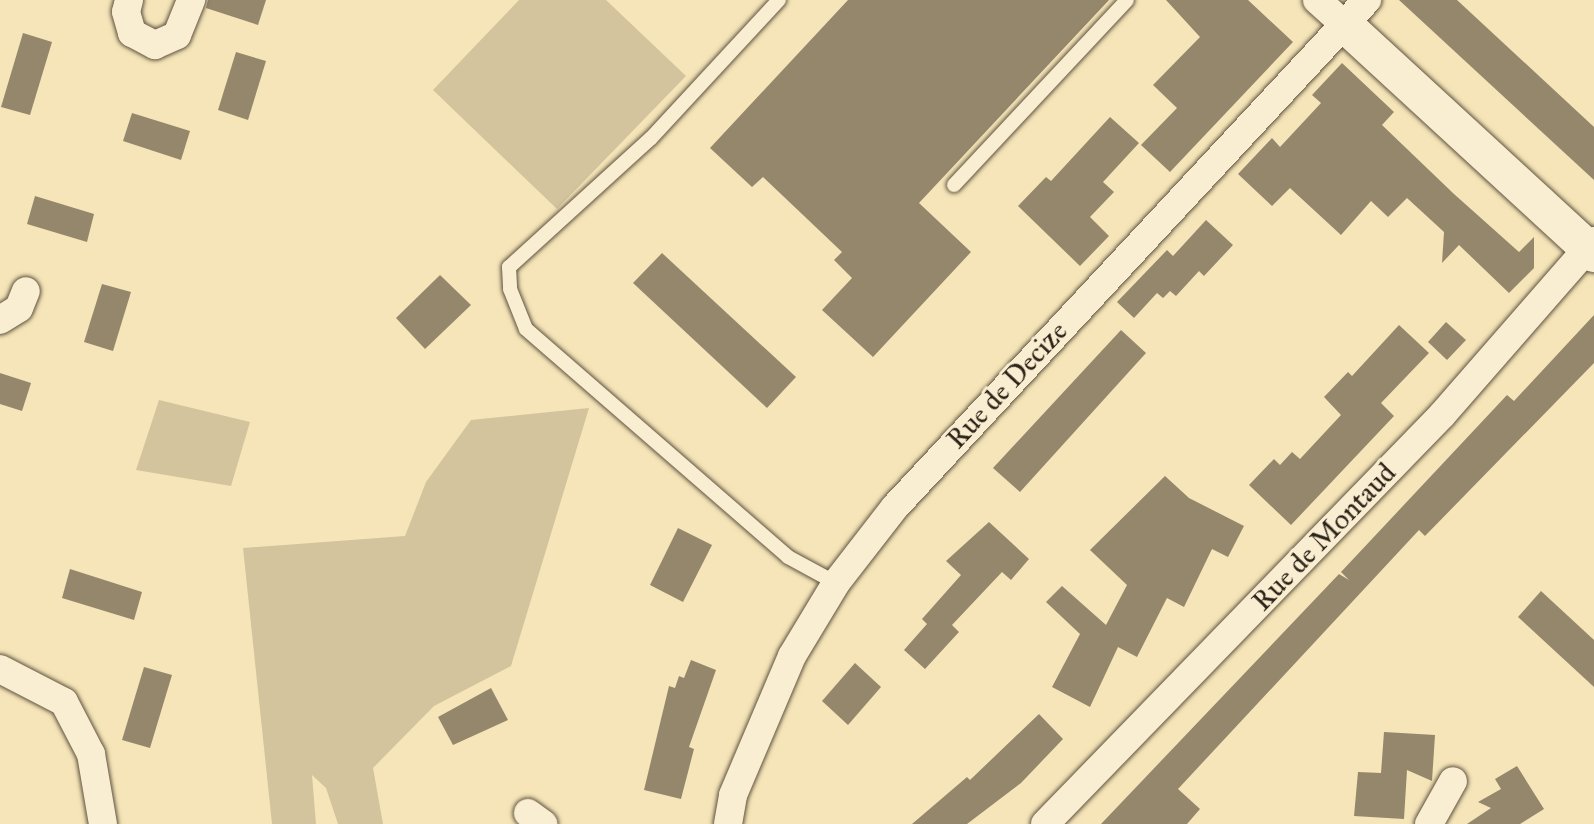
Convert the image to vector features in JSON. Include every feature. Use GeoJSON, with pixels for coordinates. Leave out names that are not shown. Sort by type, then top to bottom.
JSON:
{"type":"FeatureCollection","features":[{"type":"Feature","properties":{"kind":"street"},"geometry":{"type":"LineString","coordinates":[[129,0],[126,12],[132,33],[155,45],[177,35],[191,0]]}},
{"type":"Feature","properties":{"kind":"street"},"geometry":{"type":"LineString","coordinates":[[1317,0],[1355,12],[1592,248]]}},
{"type":"Feature","properties":{"kind":"street","name":"Rue de Decize"},"geometry":{"type":"LineString","coordinates":[[728,824],[733,795],[792,656],[836,583],[895,507],[1355,12]]}},
{"type":"Feature","properties":{"kind":"street","name":"Rue de Montaud"},"geometry":{"type":"LineString","coordinates":[[1045,824],[1442,415],[1592,248]]}},
{"type":"Feature","properties":{"kind":"street"},"geometry":{"type":"LineString","coordinates":[[0,320],[19,308],[26,291]]}},
{"type":"Feature","properties":{"kind":"street"},"geometry":{"type":"LineString","coordinates":[[0,669],[64,702],[91,754],[103,824]]}},
{"type":"Feature","properties":{"kind":"street"},"geometry":{"type":"LineString","coordinates":[[1429,824],[1453,781]]}},
{"type":"Feature","properties":{"kind":"street"},"geometry":{"type":"LineString","coordinates":[[733,795],[752,824]]}},
{"type":"Feature","properties":{"kind":"lane"},"geometry":{"type":"LineString","coordinates":[[779,0],[651,138],[509,267],[510,289],[526,329],[788,557],[836,583]]}},
{"type":"Feature","properties":{"kind":"lane"},"geometry":{"type":"LineString","coordinates":[[954,185],[1127,0]]}},
{"type":"Feature","properties":{"kind":"shaded area"},"geometry":{"type":"Polygon","coordinates":[[[519,0],[606,0],[686,76],[557,209],[433,90],[519,0]]]}},
{"type":"Feature","properties":{"kind":"shaded area"},"geometry":{"type":"Polygon","coordinates":[[[159,400],[250,422],[231,486],[136,470],[159,400]]]}},
{"type":"Feature","properties":{"kind":"shaded area"},"geometry":{"type":"Polygon","coordinates":[[[589,408],[511,666],[434,706],[373,768],[383,824],[338,824],[326,788],[312,775],[316,824],[272,824],[243,548],[405,536],[426,482],[471,420],[589,408]]]}},
{"type":"Feature","properties":{"kind":"building"},"geometry":{"type":"Polygon","coordinates":[[[208,0],[266,0],[258,25],[206,8],[208,0]]]}},
{"type":"Feature","properties":{"kind":"building"},"geometry":{"type":"Polygon","coordinates":[[[848,0],[1109,0],[919,203],[971,252],[873,357],[822,310],[852,278],[834,260],[842,252],[763,177],[752,187],[710,148],[848,0]]]}},
{"type":"Feature","properties":{"kind":"building"},"geometry":{"type":"Polygon","coordinates":[[[1166,0],[1248,0],[1293,42],[1170,172],[1141,145],[1177,108],[1153,85],[1200,37],[1166,0]]]}},
{"type":"Feature","properties":{"kind":"building"},"geometry":{"type":"Polygon","coordinates":[[[1399,0],[1457,0],[1594,127],[1594,180],[1399,0]]]}},
{"type":"Feature","properties":{"kind":"building"},"geometry":{"type":"Polygon","coordinates":[[[23,33],[52,42],[30,115],[1,107],[23,33]]]}},
{"type":"Feature","properties":{"kind":"building"},"geometry":{"type":"Polygon","coordinates":[[[236,52],[266,61],[248,120],[218,110],[236,52]]]}},
{"type":"Feature","properties":{"kind":"building"},"geometry":{"type":"Polygon","coordinates":[[[1342,63],[1394,112],[1382,125],[1454,194],[1519,252],[1534,237],[1534,268],[1509,293],[1459,245],[1442,263],[1444,232],[1407,198],[1388,217],[1371,201],[1341,235],[1290,188],[1272,206],[1238,174],[1272,138],[1280,147],[1321,103],[1312,95],[1342,63]]]}},
{"type":"Feature","properties":{"kind":"building"},"geometry":{"type":"Polygon","coordinates":[[[132,113],[190,131],[181,160],[123,141],[132,113]]]}},
{"type":"Feature","properties":{"kind":"building"},"geometry":{"type":"Polygon","coordinates":[[[1110,117],[1139,143],[1103,182],[1114,192],[1090,217],[1109,236],[1080,266],[1018,206],[1046,177],[1051,181],[1110,117]]]}},
{"type":"Feature","properties":{"kind":"building"},"geometry":{"type":"Polygon","coordinates":[[[35,196],[94,214],[87,242],[27,224],[35,196]]]}},
{"type":"Feature","properties":{"kind":"building"},"geometry":{"type":"Polygon","coordinates":[[[1206,220],[1233,245],[1204,276],[1199,271],[1176,296],[1170,291],[1163,298],[1157,293],[1134,318],[1117,302],[1167,250],[1173,256],[1206,220]]]}},
{"type":"Feature","properties":{"kind":"building"},"geometry":{"type":"Polygon","coordinates":[[[662,253],[796,377],[767,408],[633,283],[662,253]]]}},
{"type":"Feature","properties":{"kind":"building"},"geometry":{"type":"Polygon","coordinates":[[[440,275],[471,305],[425,349],[396,318],[440,275]]]}},
{"type":"Feature","properties":{"kind":"building"},"geometry":{"type":"Polygon","coordinates":[[[102,284],[131,292],[113,351],[84,342],[102,284]]]}},
{"type":"Feature","properties":{"kind":"building"},"geometry":{"type":"Polygon","coordinates":[[[1594,315],[1594,363],[1425,536],[1419,530],[1178,789],[1200,809],[1187,824],[1101,824],[1339,574],[1349,580],[1341,572],[1507,395],[1514,401],[1594,315]]]}},
{"type":"Feature","properties":{"kind":"building"},"geometry":{"type":"Polygon","coordinates":[[[1446,322],[1466,340],[1447,360],[1428,342],[1446,322]]]}},
{"type":"Feature","properties":{"kind":"building"},"geometry":{"type":"Polygon","coordinates":[[[1399,325],[1429,353],[1381,403],[1394,416],[1291,525],[1249,485],[1274,459],[1280,465],[1292,452],[1300,459],[1341,415],[1324,397],[1348,372],[1352,376],[1399,325]]]}},
{"type":"Feature","properties":{"kind":"building"},"geometry":{"type":"Polygon","coordinates":[[[1121,330],[1146,353],[1020,492],[993,468],[1121,330]]]}},
{"type":"Feature","properties":{"kind":"building"},"geometry":{"type":"Polygon","coordinates":[[[0,373],[31,383],[22,411],[0,404],[0,373]]]}},
{"type":"Feature","properties":{"kind":"building"},"geometry":{"type":"Polygon","coordinates":[[[1165,476],[1189,498],[1244,526],[1228,557],[1212,549],[1184,607],[1167,598],[1137,657],[1118,647],[1090,707],[1052,687],[1080,634],[1046,602],[1062,586],[1106,625],[1127,585],[1090,550],[1165,476]]]}},
{"type":"Feature","properties":{"kind":"building"},"geometry":{"type":"Polygon","coordinates":[[[989,522],[1029,559],[1011,580],[1002,572],[952,625],[959,632],[925,669],[904,650],[927,624],[922,619],[961,575],[946,561],[989,522]]]}},
{"type":"Feature","properties":{"kind":"building"},"geometry":{"type":"Polygon","coordinates":[[[678,528],[712,545],[683,602],[650,585],[678,528]]]}},
{"type":"Feature","properties":{"kind":"building"},"geometry":{"type":"Polygon","coordinates":[[[70,569],[142,592],[134,620],[62,598],[70,569]]]}},
{"type":"Feature","properties":{"kind":"building"},"geometry":{"type":"Polygon","coordinates":[[[1541,591],[1594,640],[1594,687],[1518,617],[1541,591]]]}},
{"type":"Feature","properties":{"kind":"building"},"geometry":{"type":"Polygon","coordinates":[[[691,660],[716,670],[689,747],[694,749],[681,799],[644,790],[669,686],[675,688],[679,676],[684,678],[691,660]]]}},
{"type":"Feature","properties":{"kind":"building"},"geometry":{"type":"Polygon","coordinates":[[[855,663],[881,687],[848,725],[822,701],[855,663]]]}},
{"type":"Feature","properties":{"kind":"building"},"geometry":{"type":"Polygon","coordinates":[[[144,667],[172,675],[150,748],[122,740],[144,667]]]}},
{"type":"Feature","properties":{"kind":"building"},"geometry":{"type":"Polygon","coordinates":[[[491,688],[508,720],[453,745],[438,717],[491,688]]]}},
{"type":"Feature","properties":{"kind":"building"},"geometry":{"type":"Polygon","coordinates":[[[1039,714],[1063,739],[1021,783],[967,824],[912,824],[967,777],[970,780],[1039,714]]]}},
{"type":"Feature","properties":{"kind":"building"},"geometry":{"type":"Polygon","coordinates":[[[1384,732],[1435,735],[1432,781],[1407,770],[1404,819],[1354,816],[1358,772],[1381,773],[1384,732]]]}},
{"type":"Feature","properties":{"kind":"building"},"geometry":{"type":"Polygon","coordinates":[[[1517,766],[1544,809],[1520,824],[1467,824],[1491,808],[1478,802],[1501,789],[1495,779],[1517,766]]]}}]}
